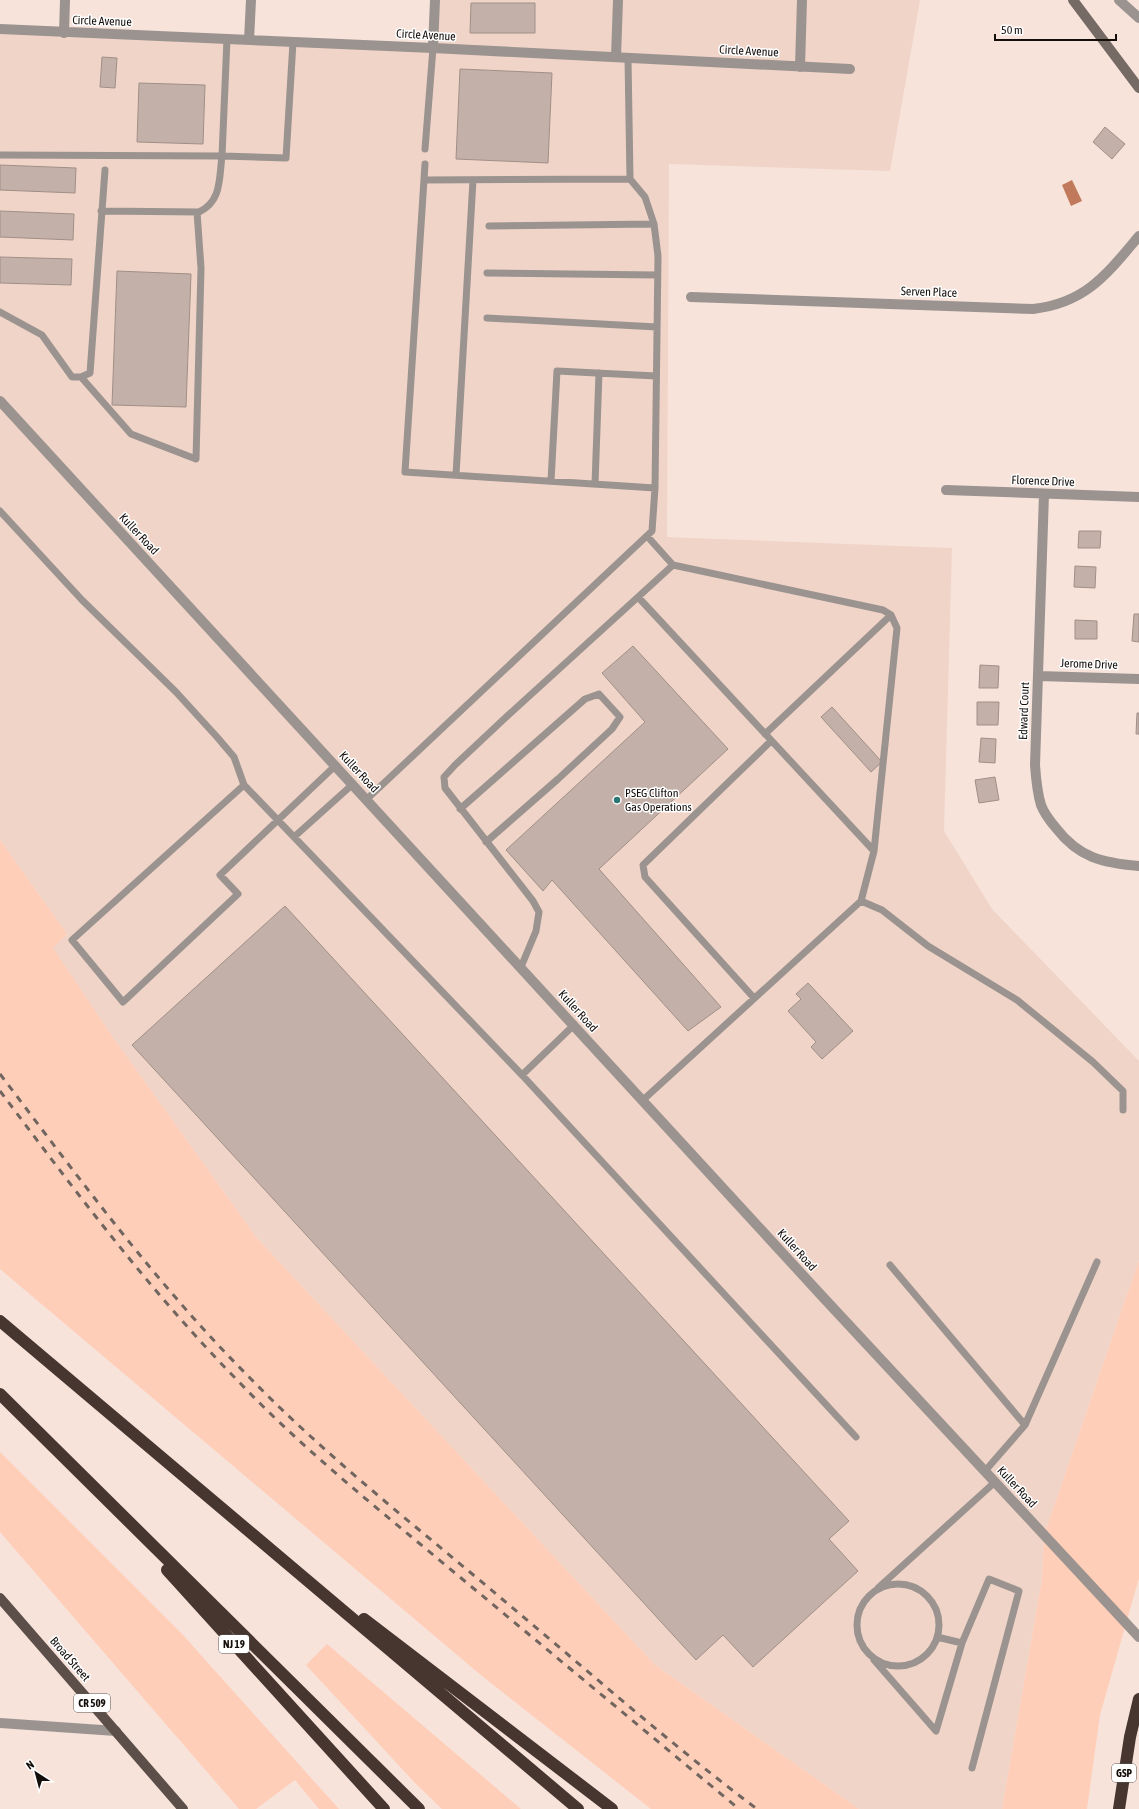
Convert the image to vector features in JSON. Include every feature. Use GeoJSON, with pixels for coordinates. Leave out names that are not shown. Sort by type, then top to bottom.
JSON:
{"type":"FeatureCollection","features":[{"type":"Feature","properties":{"kind":"highway"},"geometry":{"type":"LineString","coordinates":[[0,1321],[71,1383],[273,1551],[463,1714],[578,1809]]}},
{"type":"Feature","properties":{"kind":"highway","name":"NJ 19"},"geometry":{"type":"LineString","coordinates":[[0,1394],[84,1478],[384,1809]]}},
{"type":"Feature","properties":{"kind":"highway"},"geometry":{"type":"LineString","coordinates":[[84,1478],[419,1809]]}},
{"type":"Feature","properties":{"kind":"highway"},"geometry":{"type":"LineString","coordinates":[[273,1551],[479,1705],[612,1809]]}},
{"type":"Feature","properties":{"kind":"highway","name":"GSP"},"geometry":{"type":"LineString","coordinates":[[1118,1809],[1130,1737],[1139,1699]]}},
{"type":"Feature","properties":{"kind":"main road","name":"Broad Street"},"geometry":{"type":"LineString","coordinates":[[0,1598],[183,1809]]}},
{"type":"Feature","properties":{"kind":"street"},"geometry":{"type":"LineString","coordinates":[[64,33],[65,0]]}},
{"type":"Feature","properties":{"kind":"street"},"geometry":{"type":"LineString","coordinates":[[249,40],[251,0]]}},
{"type":"Feature","properties":{"kind":"street"},"geometry":{"type":"LineString","coordinates":[[433,48],[435,0]]}},
{"type":"Feature","properties":{"kind":"street"},"geometry":{"type":"LineString","coordinates":[[616,57],[618,0]]}},
{"type":"Feature","properties":{"kind":"street"},"geometry":{"type":"LineString","coordinates":[[800,67],[802,0]]}},
{"type":"Feature","properties":{"kind":"street"},"geometry":{"type":"LineString","coordinates":[[1073,0],[1137,81]]}},
{"type":"Feature","properties":{"kind":"street"},"geometry":{"type":"LineString","coordinates":[[1119,0],[1139,18]]}},
{"type":"Feature","properties":{"kind":"street","name":"Circle Avenue"},"geometry":{"type":"LineString","coordinates":[[0,29],[433,48],[850,69]]}},
{"type":"Feature","properties":{"kind":"street","name":"Serven Place"},"geometry":{"type":"LineString","coordinates":[[691,297],[1026,308],[1050,307],[1080,296],[1094,286],[1139,236]]}},
{"type":"Feature","properties":{"kind":"street","name":"Kuller Road"},"geometry":{"type":"LineString","coordinates":[[0,401],[1139,1637]]}},
{"type":"Feature","properties":{"kind":"street","name":"Florence Drive"},"geometry":{"type":"LineString","coordinates":[[946,490],[1139,497]]}},
{"type":"Feature","properties":{"kind":"street","name":"Edward Court"},"geometry":{"type":"LineString","coordinates":[[1044,494],[1035,765],[1037,789],[1041,806],[1048,818],[1065,840],[1078,851],[1102,861],[1139,866]]}},
{"type":"Feature","properties":{"kind":"street","name":"Jerome Drive"},"geometry":{"type":"LineString","coordinates":[[1038,676],[1139,679]]}},
{"type":"Feature","properties":{"kind":"street"},"geometry":{"type":"LineString","coordinates":[[0,1723],[116,1731]]}},
{"type":"Feature","properties":{"kind":"lane"},"geometry":{"type":"LineString","coordinates":[[101,211],[197,212],[210,207],[216,196],[222,156],[227,39]]}},
{"type":"Feature","properties":{"kind":"lane"},"geometry":{"type":"LineString","coordinates":[[0,155],[222,156],[286,158],[293,42]]}},
{"type":"Feature","properties":{"kind":"lane"},"geometry":{"type":"LineString","coordinates":[[425,149],[433,48]]}},
{"type":"Feature","properties":{"kind":"lane"},"geometry":{"type":"LineString","coordinates":[[367,799],[652,530],[655,488],[658,256],[654,224],[645,197],[630,179],[628,58]]}},
{"type":"Feature","properties":{"kind":"lane"},"geometry":{"type":"LineString","coordinates":[[425,164],[405,472],[655,488]]}},
{"type":"Feature","properties":{"kind":"lane"},"geometry":{"type":"LineString","coordinates":[[0,312],[42,335],[72,377],[81,377],[90,373],[105,170]]}},
{"type":"Feature","properties":{"kind":"lane"},"geometry":{"type":"LineString","coordinates":[[424,180],[630,179]]}},
{"type":"Feature","properties":{"kind":"lane"},"geometry":{"type":"LineString","coordinates":[[456,475],[473,180]]}},
{"type":"Feature","properties":{"kind":"lane"},"geometry":{"type":"LineString","coordinates":[[81,377],[131,434],[196,459],[201,268],[197,212]]}},
{"type":"Feature","properties":{"kind":"lane"},"geometry":{"type":"LineString","coordinates":[[489,226],[654,224]]}},
{"type":"Feature","properties":{"kind":"lane"},"geometry":{"type":"LineString","coordinates":[[487,273],[658,275]]}},
{"type":"Feature","properties":{"kind":"lane"},"geometry":{"type":"LineString","coordinates":[[487,318],[657,327]]}},
{"type":"Feature","properties":{"kind":"lane"},"geometry":{"type":"LineString","coordinates":[[551,481],[557,371],[656,376]]}},
{"type":"Feature","properties":{"kind":"lane"},"geometry":{"type":"LineString","coordinates":[[595,484],[599,373]]}},
{"type":"Feature","properties":{"kind":"lane"},"geometry":{"type":"LineString","coordinates":[[0,511],[82,600],[176,692],[217,737],[234,757],[244,785],[522,1075],[856,1437]]}},
{"type":"Feature","properties":{"kind":"lane"},"geometry":{"type":"LineString","coordinates":[[643,1100],[861,902],[874,851],[897,628],[891,615],[883,610],[673,565],[647,536]]}},
{"type":"Feature","properties":{"kind":"lane"},"geometry":{"type":"LineString","coordinates":[[521,967],[536,931],[539,912],[533,901],[445,788],[444,777],[455,765],[673,565]]}},
{"type":"Feature","properties":{"kind":"lane"},"geometry":{"type":"LineString","coordinates":[[638,597],[874,851]]}},
{"type":"Feature","properties":{"kind":"lane"},"geometry":{"type":"LineString","coordinates":[[765,734],[891,615]]}},
{"type":"Feature","properties":{"kind":"lane"},"geometry":{"type":"LineString","coordinates":[[460,809],[585,699],[599,694],[620,718],[612,729],[486,842]]}},
{"type":"Feature","properties":{"kind":"lane"},"geometry":{"type":"LineString","coordinates":[[754,998],[645,876],[643,865],[771,741]]}},
{"type":"Feature","properties":{"kind":"lane"},"geometry":{"type":"LineString","coordinates":[[244,785],[72,940],[123,1002],[238,894],[220,875],[336,765]]}},
{"type":"Feature","properties":{"kind":"lane"},"geometry":{"type":"LineString","coordinates":[[294,837],[353,784]]}},
{"type":"Feature","properties":{"kind":"lane"},"geometry":{"type":"LineString","coordinates":[[861,902],[882,910],[928,946],[1017,1000],[1093,1062],[1123,1091],[1123,1110]]}},
{"type":"Feature","properties":{"kind":"lane"},"geometry":{"type":"LineString","coordinates":[[522,1075],[574,1025]]}},
{"type":"Feature","properties":{"kind":"lane"},"geometry":{"type":"LineString","coordinates":[[985,1471],[1025,1425],[1097,1262]]}},
{"type":"Feature","properties":{"kind":"lane"},"geometry":{"type":"LineString","coordinates":[[890,1265],[1025,1425]]}},
{"type":"Feature","properties":{"kind":"lane"},"geometry":{"type":"LineString","coordinates":[[972,1768],[1019,1591],[989,1579],[962,1643],[936,1731],[866,1650],[860,1639],[857,1626],[862,1608],[873,1593],[995,1482]]}},
{"type":"Feature","properties":{"kind":"lane"},"geometry":{"type":"LineString","coordinates":[[866,1650],[875,1659],[886,1665],[900,1666],[914,1663],[926,1656],[935,1644],[939,1631],[938,1617],[933,1604],[924,1593],[911,1587],[897,1585],[885,1587],[873,1593]]}},
{"type":"Feature","properties":{"kind":"lane"},"geometry":{"type":"LineString","coordinates":[[937,1637],[962,1643]]}},
{"type":"Feature","properties":{"kind":"shaded area"},"geometry":{"type":"Polygon","coordinates":[[[436,0],[920,0],[890,171],[669,164],[667,537],[952,548],[944,831],[992,909],[1139,1061],[1139,1260],[1044,1535],[1042,1579],[1002,1809],[859,1809],[655,1665],[256,1237],[112,1036],[52,948],[67,934],[0,840],[0,27],[433,48],[436,0]]]}},
{"type":"Feature","properties":{"kind":"shaded area"},"geometry":{"type":"Polygon","coordinates":[[[1072,180],[1082,201],[1071,206],[1062,185],[1072,180]]]}},
{"type":"Feature","properties":{"kind":"shaded area"},"geometry":{"type":"Polygon","coordinates":[[[0,840],[67,934],[53,948],[112,1036],[256,1237],[655,1665],[859,1809],[651,1809],[482,1676],[0,1269],[0,840]]]}},
{"type":"Feature","properties":{"kind":"shaded area"},"geometry":{"type":"Polygon","coordinates":[[[1139,1260],[1139,1578],[1100,1715],[1087,1809],[1002,1809],[1042,1579],[1044,1535],[1139,1260]]]}},
{"type":"Feature","properties":{"kind":"shaded area"},"geometry":{"type":"Polygon","coordinates":[[[0,1452],[183,1635],[339,1809],[319,1809],[295,1780],[256,1809],[239,1809],[0,1532],[0,1452]]]}},
{"type":"Feature","properties":{"kind":"shaded area"},"geometry":{"type":"Polygon","coordinates":[[[327,1644],[521,1809],[442,1809],[415,1783],[306,1665],[327,1644]]]}},
{"type":"Feature","properties":{"kind":"building"},"geometry":{"type":"Polygon","coordinates":[[[471,3],[535,3],[535,33],[470,33],[471,3]]]}},
{"type":"Feature","properties":{"kind":"building"},"geometry":{"type":"Polygon","coordinates":[[[102,57],[117,58],[115,88],[100,87],[102,57]]]}},
{"type":"Feature","properties":{"kind":"building"},"geometry":{"type":"Polygon","coordinates":[[[460,69],[552,73],[548,163],[456,159],[460,69]]]}},
{"type":"Feature","properties":{"kind":"building"},"geometry":{"type":"Polygon","coordinates":[[[139,83],[205,85],[203,144],[137,142],[139,83]]]}},
{"type":"Feature","properties":{"kind":"building"},"geometry":{"type":"Polygon","coordinates":[[[1105,127],[1125,144],[1112,159],[1093,142],[1105,127]]]}},
{"type":"Feature","properties":{"kind":"building"},"geometry":{"type":"Polygon","coordinates":[[[0,165],[76,168],[75,193],[0,190],[0,165]]]}},
{"type":"Feature","properties":{"kind":"building"},"geometry":{"type":"Polygon","coordinates":[[[0,211],[74,214],[73,240],[0,237],[0,211]]]}},
{"type":"Feature","properties":{"kind":"building"},"geometry":{"type":"Polygon","coordinates":[[[0,257],[72,259],[71,285],[0,283],[0,257]]]}},
{"type":"Feature","properties":{"kind":"building"},"geometry":{"type":"Polygon","coordinates":[[[117,271],[191,274],[186,407],[112,405],[117,271]]]}},
{"type":"Feature","properties":{"kind":"building"},"geometry":{"type":"Polygon","coordinates":[[[1079,531],[1101,531],[1100,548],[1078,548],[1079,531]]]}},
{"type":"Feature","properties":{"kind":"building"},"geometry":{"type":"Polygon","coordinates":[[[1075,566],[1096,567],[1095,588],[1074,587],[1075,566]]]}},
{"type":"Feature","properties":{"kind":"building"},"geometry":{"type":"Polygon","coordinates":[[[1134,614],[1139,614],[1139,642],[1132,641],[1134,614]]]}},
{"type":"Feature","properties":{"kind":"building"},"geometry":{"type":"Polygon","coordinates":[[[1075,620],[1097,621],[1097,639],[1075,639],[1075,620]]]}},
{"type":"Feature","properties":{"kind":"building","name":"PSEG Clifton Gas Operations"},"geometry":{"type":"Polygon","coordinates":[[[633,646],[728,749],[599,869],[721,1007],[688,1031],[552,880],[543,891],[506,850],[645,722],[602,673],[633,646]]]}},
{"type":"Feature","properties":{"kind":"building"},"geometry":{"type":"Polygon","coordinates":[[[980,665],[999,666],[998,688],[979,688],[980,665]]]}},
{"type":"Feature","properties":{"kind":"building"},"geometry":{"type":"Polygon","coordinates":[[[977,702],[999,702],[998,725],[977,725],[977,702]]]}},
{"type":"Feature","properties":{"kind":"building"},"geometry":{"type":"Polygon","coordinates":[[[832,707],[882,762],[871,772],[821,717],[832,707]]]}},
{"type":"Feature","properties":{"kind":"building"},"geometry":{"type":"Polygon","coordinates":[[[1137,713],[1139,713],[1139,734],[1136,734],[1137,713]]]}},
{"type":"Feature","properties":{"kind":"building"},"geometry":{"type":"Polygon","coordinates":[[[981,738],[996,739],[995,763],[979,762],[981,738]]]}},
{"type":"Feature","properties":{"kind":"building"},"geometry":{"type":"Polygon","coordinates":[[[995,777],[999,800],[979,803],[975,780],[995,777]]]}},
{"type":"Feature","properties":{"kind":"building"},"geometry":{"type":"Polygon","coordinates":[[[285,906],[849,1521],[829,1539],[858,1571],[753,1667],[723,1635],[696,1660],[132,1045],[285,906]]]}},
{"type":"Feature","properties":{"kind":"building"},"geometry":{"type":"Polygon","coordinates":[[[808,983],[853,1031],[822,1059],[811,1047],[816,1042],[788,1011],[801,999],[796,994],[808,983]]]}},
{"type":"Feature","properties":{"kind":"railway"},"geometry":{"type":"LineString","coordinates":[[0,1074],[89,1191],[151,1268],[216,1343],[280,1408],[405,1519],[660,1732],[757,1809]]}},
{"type":"Feature","properties":{"kind":"railway"},"geometry":{"type":"LineString","coordinates":[[0,1091],[86,1204],[176,1314],[208,1350],[266,1409],[318,1458],[373,1505],[739,1809]]}},
{"type":"Feature","properties":{"kind":"place","name":"PSEG Clifton Gas Operations"},"geometry":{"type":"Point","coordinates":[617,800]}}]}
